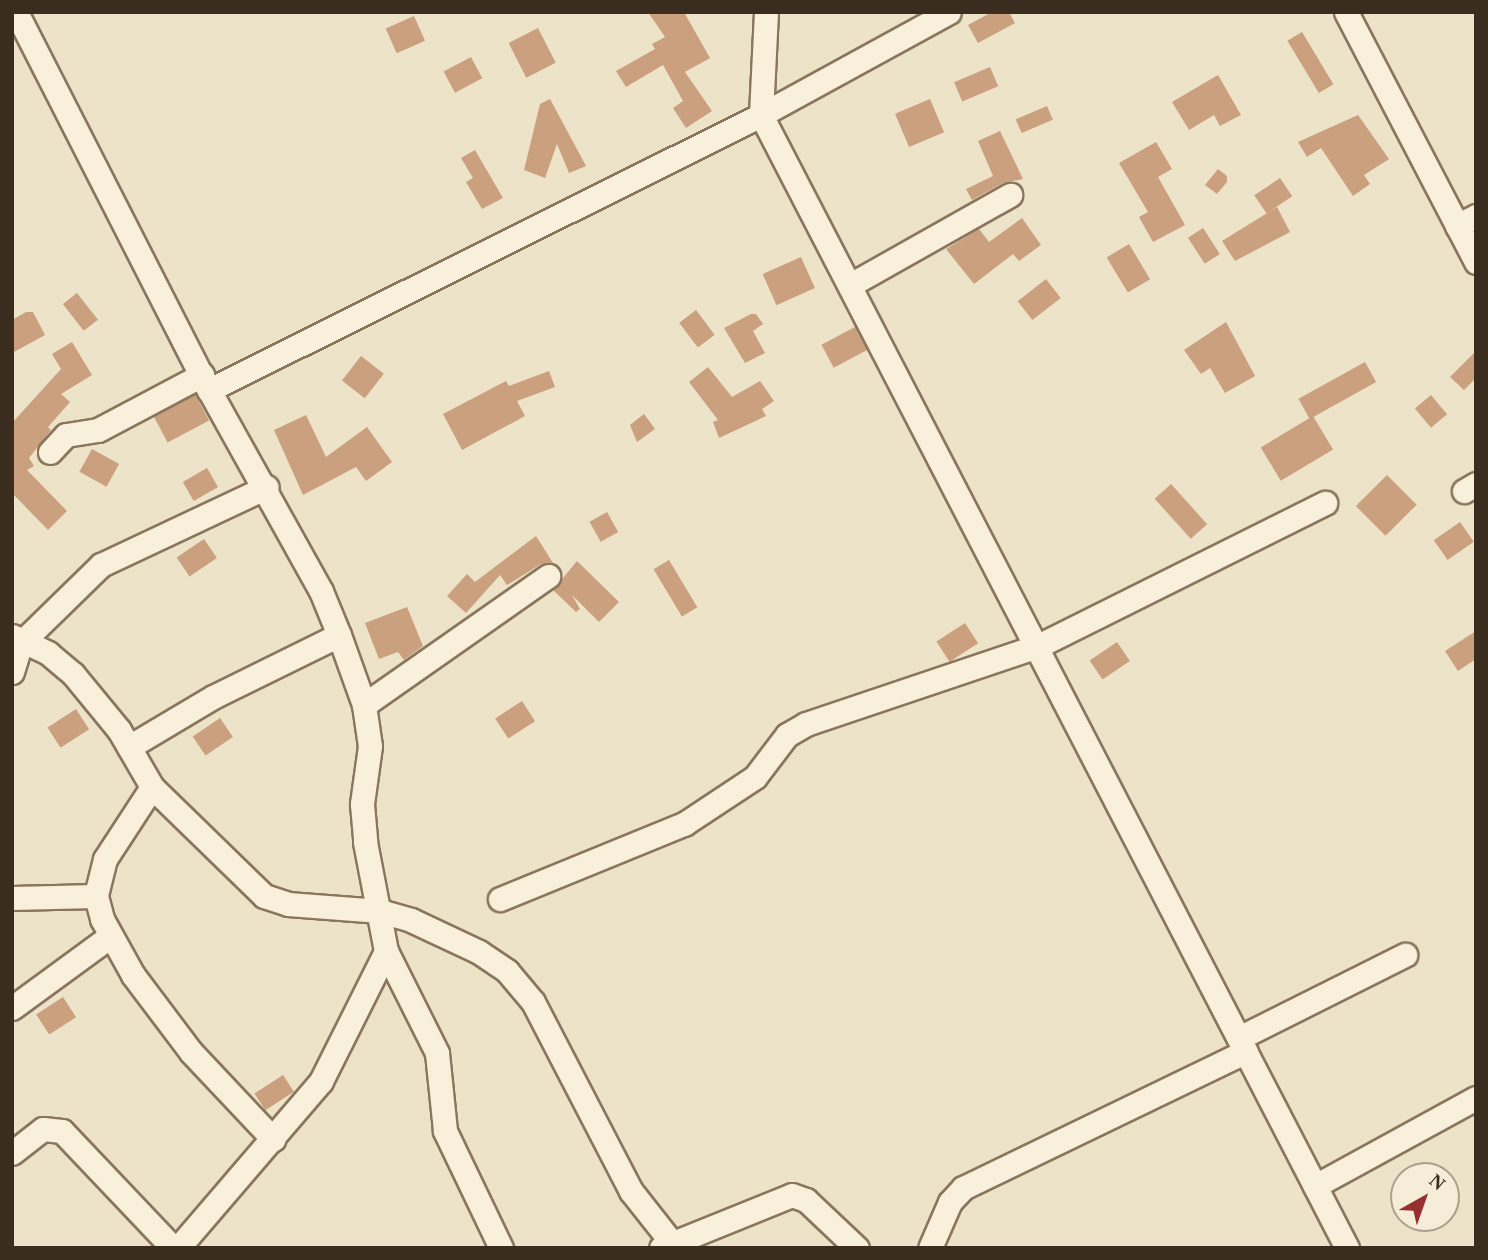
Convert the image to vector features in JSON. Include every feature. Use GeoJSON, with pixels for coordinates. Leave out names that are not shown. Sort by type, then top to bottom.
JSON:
{"type":"FeatureCollection","features":[{"type":"Feature","properties":{"kind":"street"},"geometry":{"type":"LineString","coordinates":[[16,12],[206,383],[267,487],[339,635],[364,705],[370,746],[362,804],[386,951],[433,1043],[445,1131],[501,1248]]}},
{"type":"Feature","properties":{"kind":"street"},"geometry":{"type":"LineString","coordinates":[[766,12],[761,115],[1347,1248]]}},
{"type":"Feature","properties":{"kind":"street"},"geometry":{"type":"LineString","coordinates":[[50,452],[66,435],[98,430],[206,383],[761,115],[949,12]]}},
{"type":"Feature","properties":{"kind":"street"},"geometry":{"type":"LineString","coordinates":[[1346,12],[1466,221],[1476,262]]}},
{"type":"Feature","properties":{"kind":"street"},"geometry":{"type":"LineString","coordinates":[[850,285],[1010,195]]}},
{"type":"Feature","properties":{"kind":"street"},"geometry":{"type":"LineString","coordinates":[[12,672],[17,640],[101,565],[267,487]]}},
{"type":"Feature","properties":{"kind":"street"},"geometry":{"type":"LineString","coordinates":[[500,898],[684,824],[755,777],[788,735],[806,724],[1038,646],[1325,503]]}},
{"type":"Feature","properties":{"kind":"street"},"geometry":{"type":"LineString","coordinates":[[364,705],[548,576]]}},
{"type":"Feature","properties":{"kind":"street"},"geometry":{"type":"LineString","coordinates":[[129,747],[213,697],[339,635]]}},
{"type":"Feature","properties":{"kind":"street"},"geometry":{"type":"LineString","coordinates":[[17,640],[48,653],[73,674],[129,747],[152,787],[264,896],[288,904],[380,911],[467,946],[507,971],[533,1002],[631,1191],[669,1246],[792,1195],[806,1200],[857,1248]]}},
{"type":"Feature","properties":{"kind":"street"},"geometry":{"type":"LineString","coordinates":[[152,787],[105,859],[96,896],[109,937],[191,1052],[273,1139]]}},
{"type":"Feature","properties":{"kind":"street"},"geometry":{"type":"LineString","coordinates":[[12,898],[96,896]]}},
{"type":"Feature","properties":{"kind":"street"},"geometry":{"type":"LineString","coordinates":[[12,1008],[109,937]]}},
{"type":"Feature","properties":{"kind":"street"},"geometry":{"type":"LineString","coordinates":[[178,1248],[321,1081],[386,951]]}},
{"type":"Feature","properties":{"kind":"street"},"geometry":{"type":"LineString","coordinates":[[930,1248],[950,1202],[963,1188],[1243,1045],[1405,954]]}},
{"type":"Feature","properties":{"kind":"street"},"geometry":{"type":"LineString","coordinates":[[1315,1186],[1476,1098]]}},
{"type":"Feature","properties":{"kind":"street"},"geometry":{"type":"LineString","coordinates":[[12,1153],[43,1129],[62,1131],[173,1248]]}},
{"type":"Feature","properties":{"kind":"building"},"geometry":{"type":"Polygon","coordinates":[[[648,12],[684,12],[710,58],[685,72],[712,111],[686,128],[673,108],[683,101],[663,65],[626,87],[616,71],[655,49],[652,44],[665,37],[648,12]]]}},
{"type":"Feature","properties":{"kind":"building"},"geometry":{"type":"Polygon","coordinates":[[[992,12],[1009,12],[1015,23],[978,43],[968,25],[992,12]]]}},
{"type":"Feature","properties":{"kind":"building"},"geometry":{"type":"Polygon","coordinates":[[[414,16],[425,41],[397,53],[386,29],[414,16]]]}},
{"type":"Feature","properties":{"kind":"building"},"geometry":{"type":"Polygon","coordinates":[[[538,28],[556,63],[526,78],[509,43],[538,28]]]}},
{"type":"Feature","properties":{"kind":"building"},"geometry":{"type":"Polygon","coordinates":[[[1302,32],[1333,84],[1319,93],[1287,41],[1302,32]]]}},
{"type":"Feature","properties":{"kind":"building"},"geometry":{"type":"Polygon","coordinates":[[[471,57],[482,78],[455,93],[444,72],[471,57]]]}},
{"type":"Feature","properties":{"kind":"building"},"geometry":{"type":"Polygon","coordinates":[[[990,67],[998,86],[962,102],[954,82],[990,67]]]}},
{"type":"Feature","properties":{"kind":"building"},"geometry":{"type":"Polygon","coordinates":[[[1218,75],[1241,115],[1220,126],[1214,115],[1189,130],[1172,102],[1218,75]]]}},
{"type":"Feature","properties":{"kind":"building"},"geometry":{"type":"Polygon","coordinates":[[[550,99],[586,166],[569,173],[557,144],[545,178],[524,170],[540,104],[550,99]]]}},
{"type":"Feature","properties":{"kind":"building"},"geometry":{"type":"Polygon","coordinates":[[[930,99],[944,132],[909,147],[895,114],[930,99]]]}},
{"type":"Feature","properties":{"kind":"building"},"geometry":{"type":"Polygon","coordinates":[[[1047,106],[1053,120],[1022,133],[1016,119],[1047,106]]]}},
{"type":"Feature","properties":{"kind":"building"},"geometry":{"type":"Polygon","coordinates":[[[1358,115],[1389,159],[1364,175],[1370,184],[1353,196],[1321,148],[1307,157],[1298,142],[1358,115]]]}},
{"type":"Feature","properties":{"kind":"building"},"geometry":{"type":"Polygon","coordinates":[[[1000,131],[1023,179],[1003,183],[972,200],[966,189],[993,176],[978,141],[1000,131]]]}},
{"type":"Feature","properties":{"kind":"building"},"geometry":{"type":"Polygon","coordinates":[[[1156,142],[1172,169],[1158,177],[1185,225],[1153,242],[1139,217],[1148,212],[1119,163],[1156,142]]]}},
{"type":"Feature","properties":{"kind":"building"},"geometry":{"type":"Polygon","coordinates":[[[475,150],[503,198],[482,209],[466,182],[473,178],[461,158],[475,150]]]}},
{"type":"Feature","properties":{"kind":"building"},"geometry":{"type":"Polygon","coordinates":[[[1218,169],[1227,176],[1227,182],[1217,194],[1205,185],[1218,169]]]}},
{"type":"Feature","properties":{"kind":"building"},"geometry":{"type":"Polygon","coordinates":[[[1280,178],[1292,196],[1267,214],[1254,195],[1280,178]]]}},
{"type":"Feature","properties":{"kind":"building"},"geometry":{"type":"Polygon","coordinates":[[[1277,207],[1290,232],[1235,261],[1222,241],[1277,207]]]}},
{"type":"Feature","properties":{"kind":"building"},"geometry":{"type":"Polygon","coordinates":[[[1022,218],[1041,245],[1019,261],[1013,254],[974,284],[946,249],[979,229],[989,242],[1022,218]]]}},
{"type":"Feature","properties":{"kind":"building"},"geometry":{"type":"Polygon","coordinates":[[[1203,228],[1220,254],[1205,264],[1188,238],[1203,228]]]}},
{"type":"Feature","properties":{"kind":"building"},"geometry":{"type":"Polygon","coordinates":[[[1129,244],[1150,279],[1128,293],[1107,257],[1129,244]]]}},
{"type":"Feature","properties":{"kind":"building"},"geometry":{"type":"Polygon","coordinates":[[[801,257],[815,288],[776,305],[763,274],[801,257]]]}},
{"type":"Feature","properties":{"kind":"building"},"geometry":{"type":"Polygon","coordinates":[[[1046,279],[1061,298],[1032,320],[1018,301],[1046,279]]]}},
{"type":"Feature","properties":{"kind":"building"},"geometry":{"type":"Polygon","coordinates":[[[77,293],[98,320],[84,331],[63,304],[77,293]]]}},
{"type":"Feature","properties":{"kind":"building"},"geometry":{"type":"Polygon","coordinates":[[[696,310],[715,335],[698,347],[679,323],[696,310]]]}},
{"type":"Feature","properties":{"kind":"building"},"geometry":{"type":"Polygon","coordinates":[[[26,312],[33,312],[45,335],[12,353],[12,320],[26,312]]]}},
{"type":"Feature","properties":{"kind":"building"},"geometry":{"type":"Polygon","coordinates":[[[756,314],[763,324],[753,331],[765,353],[745,363],[724,328],[756,314]]]}},
{"type":"Feature","properties":{"kind":"building"},"geometry":{"type":"Polygon","coordinates":[[[1226,322],[1255,376],[1225,393],[1210,368],[1201,374],[1184,350],[1226,322]]]}},
{"type":"Feature","properties":{"kind":"building"},"geometry":{"type":"Polygon","coordinates":[[[855,327],[867,350],[834,368],[821,345],[855,327]]]}},
{"type":"Feature","properties":{"kind":"building"},"geometry":{"type":"Polygon","coordinates":[[[72,342],[92,375],[61,394],[70,402],[48,427],[51,430],[29,458],[34,466],[27,470],[67,511],[48,530],[12,493],[12,423],[61,369],[52,354],[72,342]]]}},
{"type":"Feature","properties":{"kind":"building"},"geometry":{"type":"Polygon","coordinates":[[[1476,351],[1476,378],[1464,390],[1450,377],[1476,351]]]}},
{"type":"Feature","properties":{"kind":"building"},"geometry":{"type":"Polygon","coordinates":[[[361,356],[384,374],[365,398],[342,380],[361,356]]]}},
{"type":"Feature","properties":{"kind":"building"},"geometry":{"type":"Polygon","coordinates":[[[1365,362],[1376,382],[1310,419],[1299,399],[1365,362]]]}},
{"type":"Feature","properties":{"kind":"building"},"geometry":{"type":"Polygon","coordinates":[[[708,367],[732,397],[760,381],[774,401],[762,409],[766,416],[719,438],[713,422],[718,420],[689,382],[708,367]]]}},
{"type":"Feature","properties":{"kind":"building"},"geometry":{"type":"Polygon","coordinates":[[[549,371],[555,387],[517,401],[525,416],[462,450],[443,414],[506,381],[509,386],[549,371]]]}},
{"type":"Feature","properties":{"kind":"building"},"geometry":{"type":"Polygon","coordinates":[[[195,394],[209,420],[168,443],[154,416],[195,394]]]}},
{"type":"Feature","properties":{"kind":"building"},"geometry":{"type":"Polygon","coordinates":[[[1431,395],[1447,414],[1431,428],[1415,408],[1431,395]]]}},
{"type":"Feature","properties":{"kind":"building"},"geometry":{"type":"Polygon","coordinates":[[[644,414],[655,429],[637,442],[630,425],[644,414]]]}},
{"type":"Feature","properties":{"kind":"building"},"geometry":{"type":"Polygon","coordinates":[[[306,415],[326,457],[367,427],[392,462],[366,481],[356,467],[303,495],[274,430],[306,415]]]}},
{"type":"Feature","properties":{"kind":"building"},"geometry":{"type":"Polygon","coordinates":[[[1313,416],[1333,449],[1281,481],[1261,447],[1313,416]]]}},
{"type":"Feature","properties":{"kind":"building"},"geometry":{"type":"Polygon","coordinates":[[[92,449],[119,464],[107,487],[79,472],[92,449]]]}},
{"type":"Feature","properties":{"kind":"building"},"geometry":{"type":"Polygon","coordinates":[[[207,468],[218,487],[194,501],[183,482],[207,468]]]}},
{"type":"Feature","properties":{"kind":"building"},"geometry":{"type":"Polygon","coordinates":[[[1387,475],[1417,505],[1386,536],[1356,506],[1387,475]]]}},
{"type":"Feature","properties":{"kind":"building"},"geometry":{"type":"Polygon","coordinates":[[[1171,484],[1207,524],[1191,539],[1155,499],[1171,484]]]}},
{"type":"Feature","properties":{"kind":"building"},"geometry":{"type":"Polygon","coordinates":[[[607,512],[618,532],[601,542],[590,522],[607,512]]]}},
{"type":"Feature","properties":{"kind":"building"},"geometry":{"type":"Polygon","coordinates":[[[1460,522],[1474,542],[1448,560],[1434,540],[1460,522]]]}},
{"type":"Feature","properties":{"kind":"building"},"geometry":{"type":"Polygon","coordinates":[[[536,536],[553,563],[541,564],[507,585],[500,575],[466,613],[447,596],[467,574],[475,582],[536,536]]]}},
{"type":"Feature","properties":{"kind":"building"},"geometry":{"type":"Polygon","coordinates":[[[204,539],[217,558],[190,577],[177,557],[204,539]]]}},
{"type":"Feature","properties":{"kind":"building"},"geometry":{"type":"Polygon","coordinates":[[[669,560],[697,607],[682,616],[654,569],[669,560]]]}},
{"type":"Feature","properties":{"kind":"building"},"geometry":{"type":"Polygon","coordinates":[[[577,561],[619,602],[599,622],[572,595],[580,609],[576,612],[553,590],[577,561]]]}},
{"type":"Feature","properties":{"kind":"building"},"geometry":{"type":"Polygon","coordinates":[[[407,607],[423,646],[404,660],[398,652],[379,659],[365,623],[407,607]]]}},
{"type":"Feature","properties":{"kind":"building"},"geometry":{"type":"Polygon","coordinates":[[[965,623],[978,643],[950,662],[936,642],[965,623]]]}},
{"type":"Feature","properties":{"kind":"building"},"geometry":{"type":"Polygon","coordinates":[[[1476,631],[1476,659],[1458,671],[1445,651],[1476,631]]]}},
{"type":"Feature","properties":{"kind":"building"},"geometry":{"type":"Polygon","coordinates":[[[1117,642],[1130,661],[1103,680],[1090,660],[1117,642]]]}},
{"type":"Feature","properties":{"kind":"building"},"geometry":{"type":"Polygon","coordinates":[[[522,701],[535,721],[508,739],[495,718],[522,701]]]}},
{"type":"Feature","properties":{"kind":"building"},"geometry":{"type":"Polygon","coordinates":[[[76,709],[89,729],[61,748],[47,728],[76,709]]]}},
{"type":"Feature","properties":{"kind":"building"},"geometry":{"type":"Polygon","coordinates":[[[220,718],[233,737],[206,756],[193,736],[220,718]]]}},
{"type":"Feature","properties":{"kind":"building"},"geometry":{"type":"Polygon","coordinates":[[[63,997],[76,1017],[49,1035],[36,1014],[63,997]]]}},
{"type":"Feature","properties":{"kind":"building"},"geometry":{"type":"Polygon","coordinates":[[[283,1075],[294,1092],[265,1110],[254,1094],[283,1075]]]}}]}
